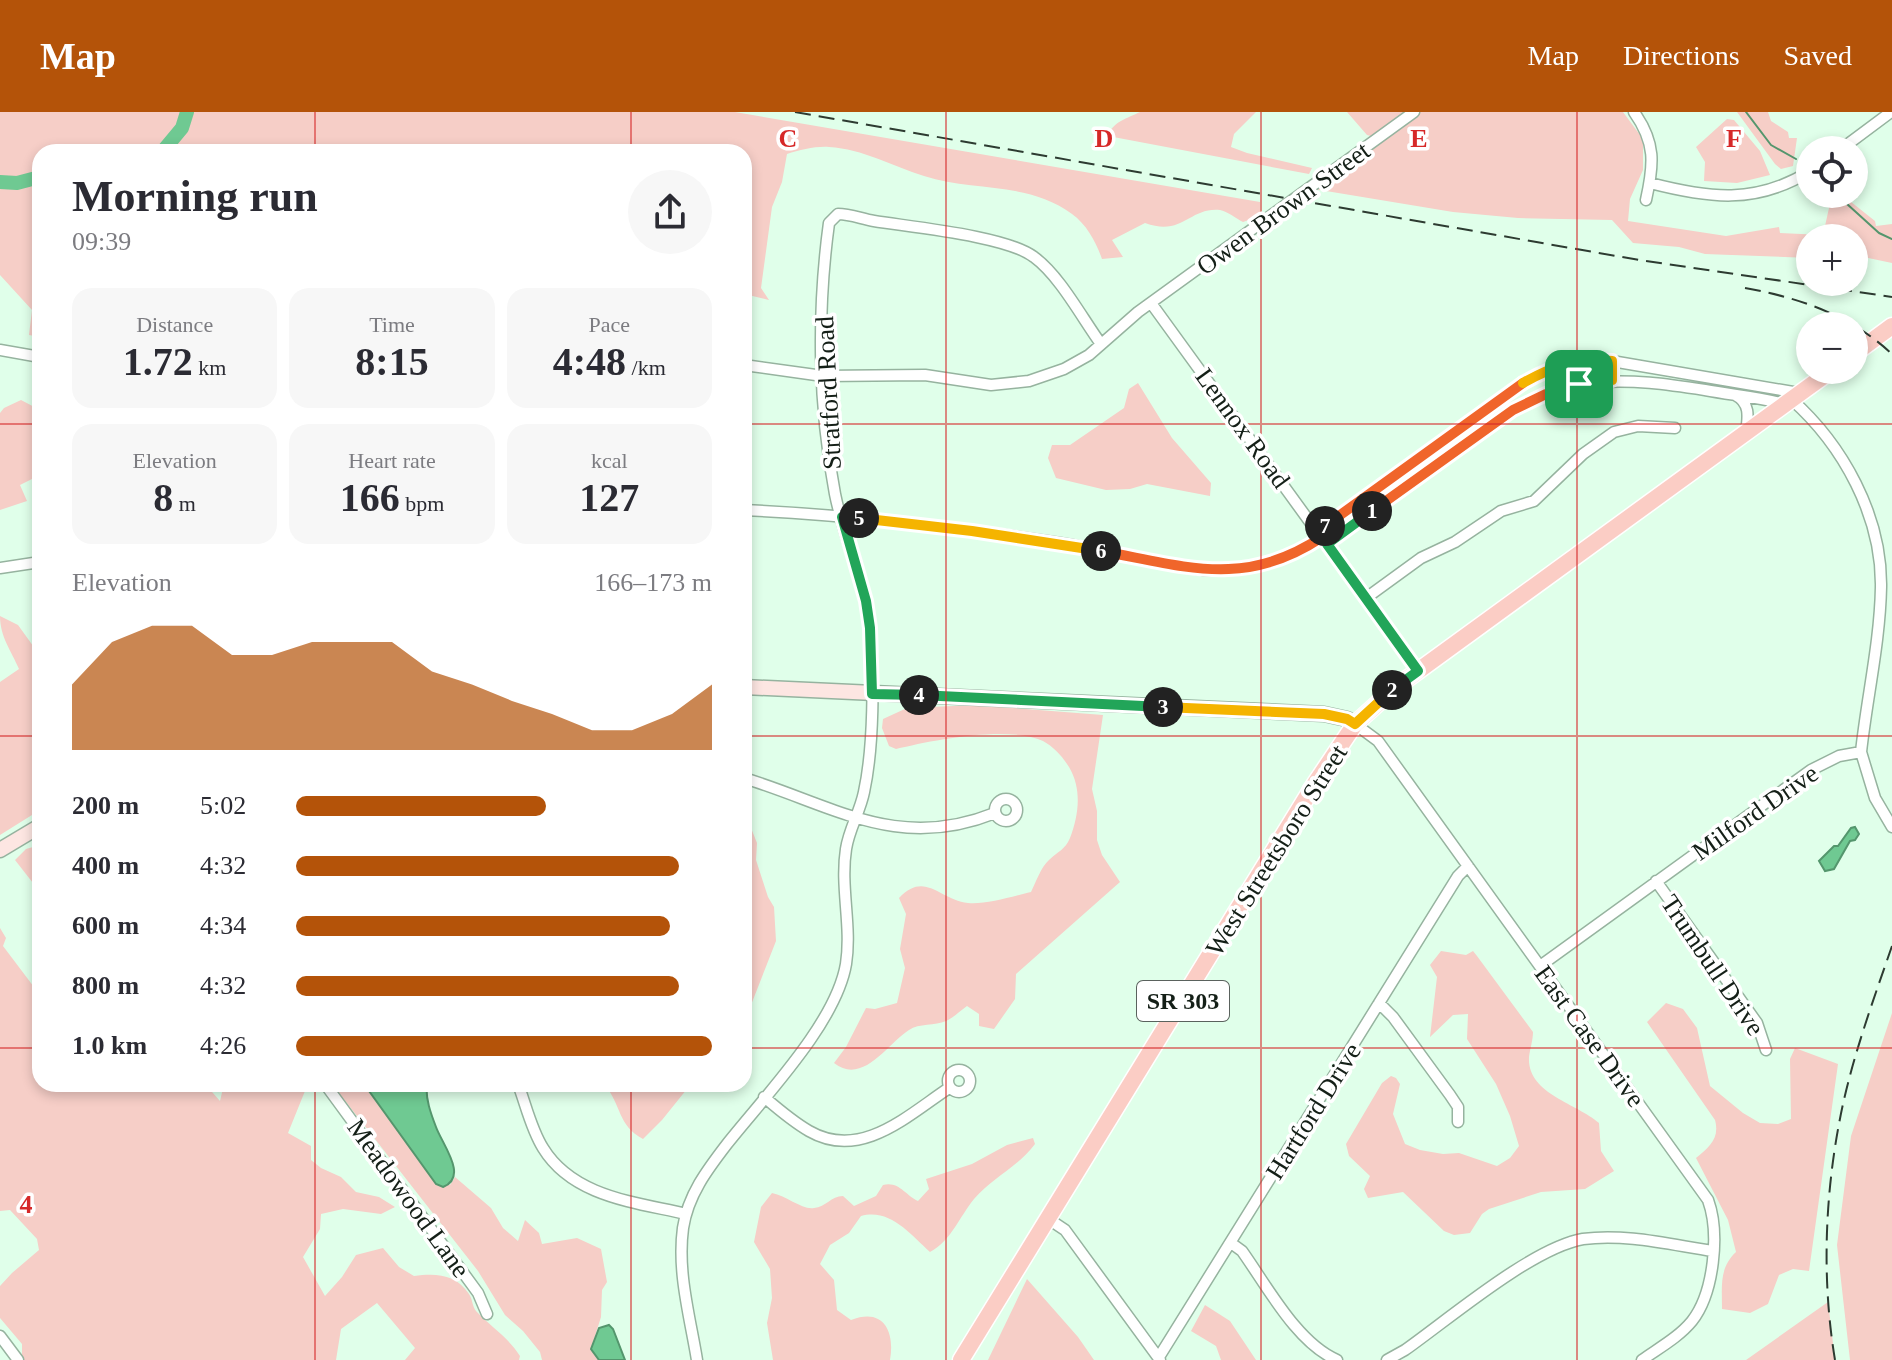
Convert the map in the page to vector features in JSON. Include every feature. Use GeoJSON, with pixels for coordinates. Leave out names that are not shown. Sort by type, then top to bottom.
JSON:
{"type":"FeatureCollection","features":[{"type":"Feature","properties":{"kind":"main road"},"geometry":{"type":"LineString","coordinates":[[1868,344],[1892,326]]}},
{"type":"Feature","properties":{"kind":"main road","name":"West Streetsboro Street"},"geometry":{"type":"LineString","coordinates":[[961,1360],[1290,824],[1355,724],[1372,706],[1418,671],[1813,384]]}},
{"type":"Feature","properties":{"kind":"street","name":"Owen Brown Street"},"geometry":{"type":"LineString","coordinates":[[752,366],[823,376],[925,375],[977,384],[1029,381],[1064,369],[1089,355],[1151,303],[1414,112]]}},
{"type":"Feature","properties":{"kind":"street"},"geometry":{"type":"LineString","coordinates":[[1634,112],[1646,129],[1651,146],[1650,183],[1646,200]]}},
{"type":"Feature","properties":{"kind":"street"},"geometry":{"type":"LineString","coordinates":[[1859,136],[1891,112]]}},
{"type":"Feature","properties":{"kind":"street"},"geometry":{"type":"LineString","coordinates":[[1650,183],[1696,193],[1737,196],[1777,187],[1796,178]]}},
{"type":"Feature","properties":{"kind":"street","name":"Stratford Road"},"geometry":{"type":"LineString","coordinates":[[697,1360],[680,1262],[686,1214],[709,1168],[822,1024],[842,982],[847,948],[845,859],[848,834],[866,780],[872,694],[866,601],[835,495],[828,449],[822,333],[829,223],[838,214],[968,236],[1025,251],[1047,270],[1101,344]]}},
{"type":"Feature","properties":{"kind":"street","name":"Lennox Road"},"geometry":{"type":"LineString","coordinates":[[1151,303],[1418,671]]}},
{"type":"Feature","properties":{"kind":"street"},"geometry":{"type":"LineString","coordinates":[[0,350],[32,356]]}},
{"type":"Feature","properties":{"kind":"street"},"geometry":{"type":"LineString","coordinates":[[1322,538],[1497,400],[1535,376],[1570,363],[1612,361],[1792,399],[1819,427],[1854,480],[1869,516],[1881,584],[1861,752],[1875,798],[1892,827]]}},
{"type":"Feature","properties":{"kind":"street"},"geometry":{"type":"LineString","coordinates":[[1612,361],[1612,380]]}},
{"type":"Feature","properties":{"kind":"street"},"geometry":{"type":"LineString","coordinates":[[1535,376],[1544,395]]}},
{"type":"Feature","properties":{"kind":"street"},"geometry":{"type":"LineString","coordinates":[[752,511],[947,528],[1062,544],[1204,570],[1241,569],[1278,561],[1322,538],[1500,418],[1544,395],[1579,384],[1612,380],[1645,381],[1733,395],[1792,399]]}},
{"type":"Feature","properties":{"kind":"street"},"geometry":{"type":"LineString","coordinates":[[1733,395],[1745,404],[1748,413],[1746,432]]}},
{"type":"Feature","properties":{"kind":"street"},"geometry":{"type":"LineString","coordinates":[[1366,598],[1413,563],[1455,542],[1501,511],[1537,499],[1583,454],[1614,432],[1638,426],[1675,428]]}},
{"type":"Feature","properties":{"kind":"street"},"geometry":{"type":"LineString","coordinates":[[0,568],[32,563]]}},
{"type":"Feature","properties":{"kind":"street"},"geometry":{"type":"LineString","coordinates":[[752,687],[1324,714],[1355,724]]}},
{"type":"Feature","properties":{"kind":"street","name":"East Case Drive"},"geometry":{"type":"LineString","coordinates":[[1355,724],[1378,741],[1708,1200],[1713,1214],[1713,1251],[1709,1284],[1698,1313],[1679,1334],[1642,1360]]}},
{"type":"Feature","properties":{"kind":"street","name":"Milford Drive"},"geometry":{"type":"LineString","coordinates":[[1540,966],[1811,770],[1839,756],[1861,752]]}},
{"type":"Feature","properties":{"kind":"street"},"geometry":{"type":"LineString","coordinates":[[752,781],[899,829],[927,830],[969,824],[995,813]]}},
{"type":"Feature","properties":{"kind":"street"},"geometry":{"type":"LineString","coordinates":[[0,850],[32,831]]}},
{"type":"Feature","properties":{"kind":"street","name":"Hartford Drive"},"geometry":{"type":"LineString","coordinates":[[1159,1359],[1458,876],[1468,866]]}},
{"type":"Feature","properties":{"kind":"street","name":"Trumbull Drive"},"geometry":{"type":"LineString","coordinates":[[1656,881],[1757,1023],[1766,1050]]}},
{"type":"Feature","properties":{"kind":"street"},"geometry":{"type":"LineString","coordinates":[[1379,1003],[1393,1017],[1458,1107],[1458,1122]]}},
{"type":"Feature","properties":{"kind":"street"},"geometry":{"type":"LineString","coordinates":[[764,1097],[810,1132],[827,1139],[856,1141],[876,1136],[949,1088]]}},
{"type":"Feature","properties":{"kind":"street","name":"Meadowood Lane"},"geometry":{"type":"LineString","coordinates":[[331,1092],[478,1293],[487,1314]]}},
{"type":"Feature","properties":{"kind":"street"},"geometry":{"type":"LineString","coordinates":[[521,1092],[542,1148],[568,1177],[604,1194],[686,1214]]}},
{"type":"Feature","properties":{"kind":"street"},"geometry":{"type":"LineString","coordinates":[[1047,1218],[1065,1230],[1159,1359]]}},
{"type":"Feature","properties":{"kind":"street"},"geometry":{"type":"LineString","coordinates":[[1387,1360],[1531,1261],[1567,1244],[1595,1238],[1617,1238],[1713,1251]]}},
{"type":"Feature","properties":{"kind":"street"},"geometry":{"type":"LineString","coordinates":[[1231,1243],[1242,1251],[1306,1340],[1337,1360]]}},
{"type":"Feature","properties":{"kind":"street"},"geometry":{"type":"LineString","coordinates":[[0,1336],[18,1360]]}},
{"type":"Feature","properties":{"kind":"shaded area"},"geometry":{"type":"Polygon","coordinates":[[[0,112],[735,112],[1260,202],[1260,216],[1243,222],[1223,211],[1209,210],[1168,226],[1145,223],[1112,240],[1123,257],[1102,259],[1090,234],[1077,218],[1037,196],[943,181],[842,148],[808,149],[787,154],[782,182],[772,207],[761,288],[769,300],[752,296],[752,144],[32,144],[32,310],[0,275],[0,112]]]}},
{"type":"Feature","properties":{"kind":"shaded area"},"geometry":{"type":"Polygon","coordinates":[[[1140,112],[1256,112],[1234,134],[1231,147],[1312,168],[1309,174],[1108,136],[1117,124],[1140,112]]]}},
{"type":"Feature","properties":{"kind":"shaded area"},"geometry":{"type":"Polygon","coordinates":[[[1347,112],[1406,112],[1371,136],[1347,112]]]}},
{"type":"Feature","properties":{"kind":"shaded area"},"geometry":{"type":"Polygon","coordinates":[[[1419,112],[1623,112],[1643,139],[1643,170],[1630,199],[1628,221],[1726,236],[1779,227],[1780,233],[1796,234],[1796,257],[1705,254],[1679,247],[1633,243],[1612,220],[1518,218],[1453,212],[1314,189],[1419,112]]]}},
{"type":"Feature","properties":{"kind":"shaded area"},"geometry":{"type":"Polygon","coordinates":[[[1737,112],[1768,112],[1771,121],[1788,132],[1789,138],[1796,138],[1793,166],[1781,169],[1737,112]]]}},
{"type":"Feature","properties":{"kind":"shaded area"},"geometry":{"type":"Polygon","coordinates":[[[1727,119],[1734,120],[1760,151],[1770,175],[1737,183],[1704,181],[1705,162],[1696,147],[1727,119]]]}},
{"type":"Feature","properties":{"kind":"shaded area"},"geometry":{"type":"Polygon","coordinates":[[[1829,208],[1859,208],[1875,221],[1876,226],[1892,224],[1892,263],[1868,258],[1868,224],[1825,224],[1829,208]]]}},
{"type":"Feature","properties":{"kind":"shaded area"},"geometry":{"type":"Polygon","coordinates":[[[1138,383],[1172,438],[1211,483],[1210,496],[1147,484],[1130,489],[1106,490],[1056,478],[1048,458],[1052,445],[1070,445],[1124,408],[1129,389],[1138,383]]]}},
{"type":"Feature","properties":{"kind":"shaded area"},"geometry":{"type":"Polygon","coordinates":[[[21,400],[32,406],[32,479],[20,485],[27,501],[0,510],[0,413],[21,400]]]}},
{"type":"Feature","properties":{"kind":"shaded area"},"geometry":{"type":"Polygon","coordinates":[[[0,616],[18,625],[32,644],[32,815],[0,835],[0,682],[19,669],[0,624],[0,616]]]}},
{"type":"Feature","properties":{"kind":"shaded area"},"geometry":{"type":"Polygon","coordinates":[[[976,705],[1103,715],[1092,789],[1097,811],[1097,840],[1102,855],[1120,882],[1016,974],[1015,999],[994,1029],[979,1026],[979,1014],[967,1006],[946,1021],[909,1030],[865,1066],[845,1069],[834,1063],[866,1008],[875,1009],[897,1003],[905,968],[900,949],[906,914],[899,898],[908,890],[925,886],[968,903],[1031,892],[1049,860],[1064,848],[1070,838],[1077,811],[1076,784],[1064,759],[1043,741],[1028,736],[991,734],[950,738],[896,749],[889,746],[882,728],[883,719],[907,708],[976,705]]]}},
{"type":"Feature","properties":{"kind":"shaded area"},"geometry":{"type":"Polygon","coordinates":[[[1855,827],[1859,834],[1855,840],[1850,841],[1834,869],[1825,871],[1819,861],[1855,827]]]}},
{"type":"Feature","properties":{"kind":"shaded area"},"geometry":{"type":"Polygon","coordinates":[[[752,830],[757,843],[756,860],[774,907],[776,941],[752,1002],[752,830]]]}},
{"type":"Feature","properties":{"kind":"shaded area"},"geometry":{"type":"Polygon","coordinates":[[[32,847],[32,882],[15,860],[32,847]]]}},
{"type":"Feature","properties":{"kind":"shaded area"},"geometry":{"type":"Polygon","coordinates":[[[0,928],[6,938],[3,946],[32,984],[32,1092],[212,1092],[220,1101],[222,1092],[305,1092],[288,1133],[311,1146],[311,1160],[321,1168],[341,1177],[356,1192],[379,1197],[395,1207],[381,1214],[343,1209],[321,1214],[320,1229],[303,1257],[325,1296],[356,1255],[383,1248],[399,1267],[414,1276],[438,1275],[458,1282],[469,1294],[476,1311],[515,1349],[519,1360],[405,1360],[415,1348],[377,1303],[341,1329],[336,1360],[16,1360],[22,1354],[22,1344],[0,1318],[0,1286],[39,1250],[37,1239],[10,1210],[0,1211],[0,928]]]}},
{"type":"Feature","properties":{"kind":"shaded area"},"geometry":{"type":"Polygon","coordinates":[[[1441,951],[1466,955],[1473,951],[1477,956],[1533,1032],[1529,1057],[1536,1080],[1544,1089],[1599,1123],[1601,1151],[1614,1171],[1585,1189],[1541,1192],[1489,1209],[1470,1233],[1454,1235],[1444,1231],[1403,1192],[1368,1198],[1364,1189],[1370,1176],[1349,1156],[1346,1144],[1382,1083],[1391,1076],[1400,1084],[1393,1114],[1405,1144],[1443,1154],[1459,1153],[1497,1166],[1510,1158],[1519,1146],[1496,1084],[1467,1039],[1468,1014],[1453,1015],[1430,1037],[1437,977],[1430,965],[1441,951]]]}},
{"type":"Feature","properties":{"kind":"shaded area"},"geometry":{"type":"Polygon","coordinates":[[[1666,1003],[1683,1009],[1697,1028],[1710,1086],[1760,1123],[1778,1124],[1791,1119],[1790,1059],[1795,1048],[1838,1064],[1809,1271],[1793,1269],[1779,1275],[1768,1304],[1750,1313],[1722,1309],[1724,1271],[1736,1252],[1728,1220],[1696,1158],[1715,1137],[1715,1120],[1647,1022],[1666,1003]]]}},
{"type":"Feature","properties":{"kind":"shaded area"},"geometry":{"type":"Polygon","coordinates":[[[1892,1013],[1892,1360],[1850,1360],[1837,1245],[1851,1136],[1892,1013]]]}},
{"type":"Feature","properties":{"kind":"shaded area"},"geometry":{"type":"Polygon","coordinates":[[[338,1092],[370,1092],[436,1183],[450,1185],[455,1177],[491,1208],[503,1228],[518,1241],[525,1220],[539,1233],[542,1244],[577,1238],[601,1249],[607,1282],[602,1290],[601,1317],[591,1349],[599,1360],[542,1360],[540,1352],[523,1331],[505,1315],[478,1271],[338,1092]]]}},
{"type":"Feature","properties":{"kind":"shaded area"},"geometry":{"type":"Polygon","coordinates":[[[370,1092],[427,1092],[430,1111],[454,1168],[450,1182],[443,1187],[436,1184],[370,1092]]]}},
{"type":"Feature","properties":{"kind":"shaded area"},"geometry":{"type":"Polygon","coordinates":[[[610,1092],[685,1092],[643,1139],[624,1121],[610,1092]]]}},
{"type":"Feature","properties":{"kind":"shaded area"},"geometry":{"type":"Polygon","coordinates":[[[1033,1138],[1035,1144],[1029,1152],[981,1192],[949,1235],[930,1252],[899,1224],[871,1215],[861,1216],[849,1233],[830,1245],[820,1264],[834,1280],[837,1310],[851,1320],[872,1317],[885,1325],[891,1340],[890,1360],[773,1360],[767,1323],[772,1298],[770,1269],[754,1242],[761,1207],[772,1193],[809,1208],[843,1196],[854,1206],[876,1196],[883,1185],[889,1184],[918,1201],[929,1189],[926,1179],[972,1164],[1007,1145],[1033,1138]]]}},
{"type":"Feature","properties":{"kind":"shaded area"},"geometry":{"type":"Polygon","coordinates":[[[1027,1279],[1078,1337],[1094,1360],[988,1360],[1027,1279]]]}},
{"type":"Feature","properties":{"kind":"shaded area"},"geometry":{"type":"Polygon","coordinates":[[[1828,1302],[1835,1360],[1746,1360],[1828,1302]]]}},
{"type":"Feature","properties":{"kind":"shaded area"},"geometry":{"type":"Polygon","coordinates":[[[1205,1305],[1230,1321],[1256,1360],[1221,1360],[1216,1346],[1191,1331],[1205,1305]]]}},
{"type":"Feature","properties":{"kind":"shaded area"},"geometry":{"type":"Polygon","coordinates":[[[609,1325],[625,1360],[599,1360],[591,1349],[599,1328],[609,1325]]]}},
{"type":"Feature","properties":{"kind":"waterway"},"geometry":{"type":"LineString","coordinates":[[169,144],[182,128],[187,112]]}},
{"type":"Feature","properties":{"kind":"waterway"},"geometry":{"type":"LineString","coordinates":[[1746,112],[1771,145],[1796,159]]}},
{"type":"Feature","properties":{"kind":"waterway"},"geometry":{"type":"LineString","coordinates":[[0,182],[17,183],[32,179]]}},
{"type":"Feature","properties":{"kind":"waterway"},"geometry":{"type":"LineString","coordinates":[[1851,208],[1879,233],[1892,239]]}},
{"type":"Feature","properties":{"kind":"railway"},"geometry":{"type":"LineString","coordinates":[[795,112],[1639,260],[1892,297]]}},
{"type":"Feature","properties":{"kind":"railway"},"geometry":{"type":"LineString","coordinates":[[1745,288],[1823,310],[1859,329],[1892,354]]}},
{"type":"Feature","properties":{"kind":"railway"},"geometry":{"type":"LineString","coordinates":[[1835,1360],[1827,1264],[1832,1167],[1853,1064],[1892,946]]}},
{"type":"Feature","properties":{"kind":"route"},"geometry":{"type":"LineString","coordinates":[[1600,359],[1612,361],[1612,380],[1579,384],[1546,394],[1513,410],[1327,544],[1418,671],[1372,706],[1355,724],[1324,714],[872,694],[866,601],[842,517],[1062,544],[1204,570],[1227,571],[1259,566],[1278,561],[1312,544],[1322,537],[1319,533],[1325,526],[1524,382],[1560,365],[1600,359]]}}]}
